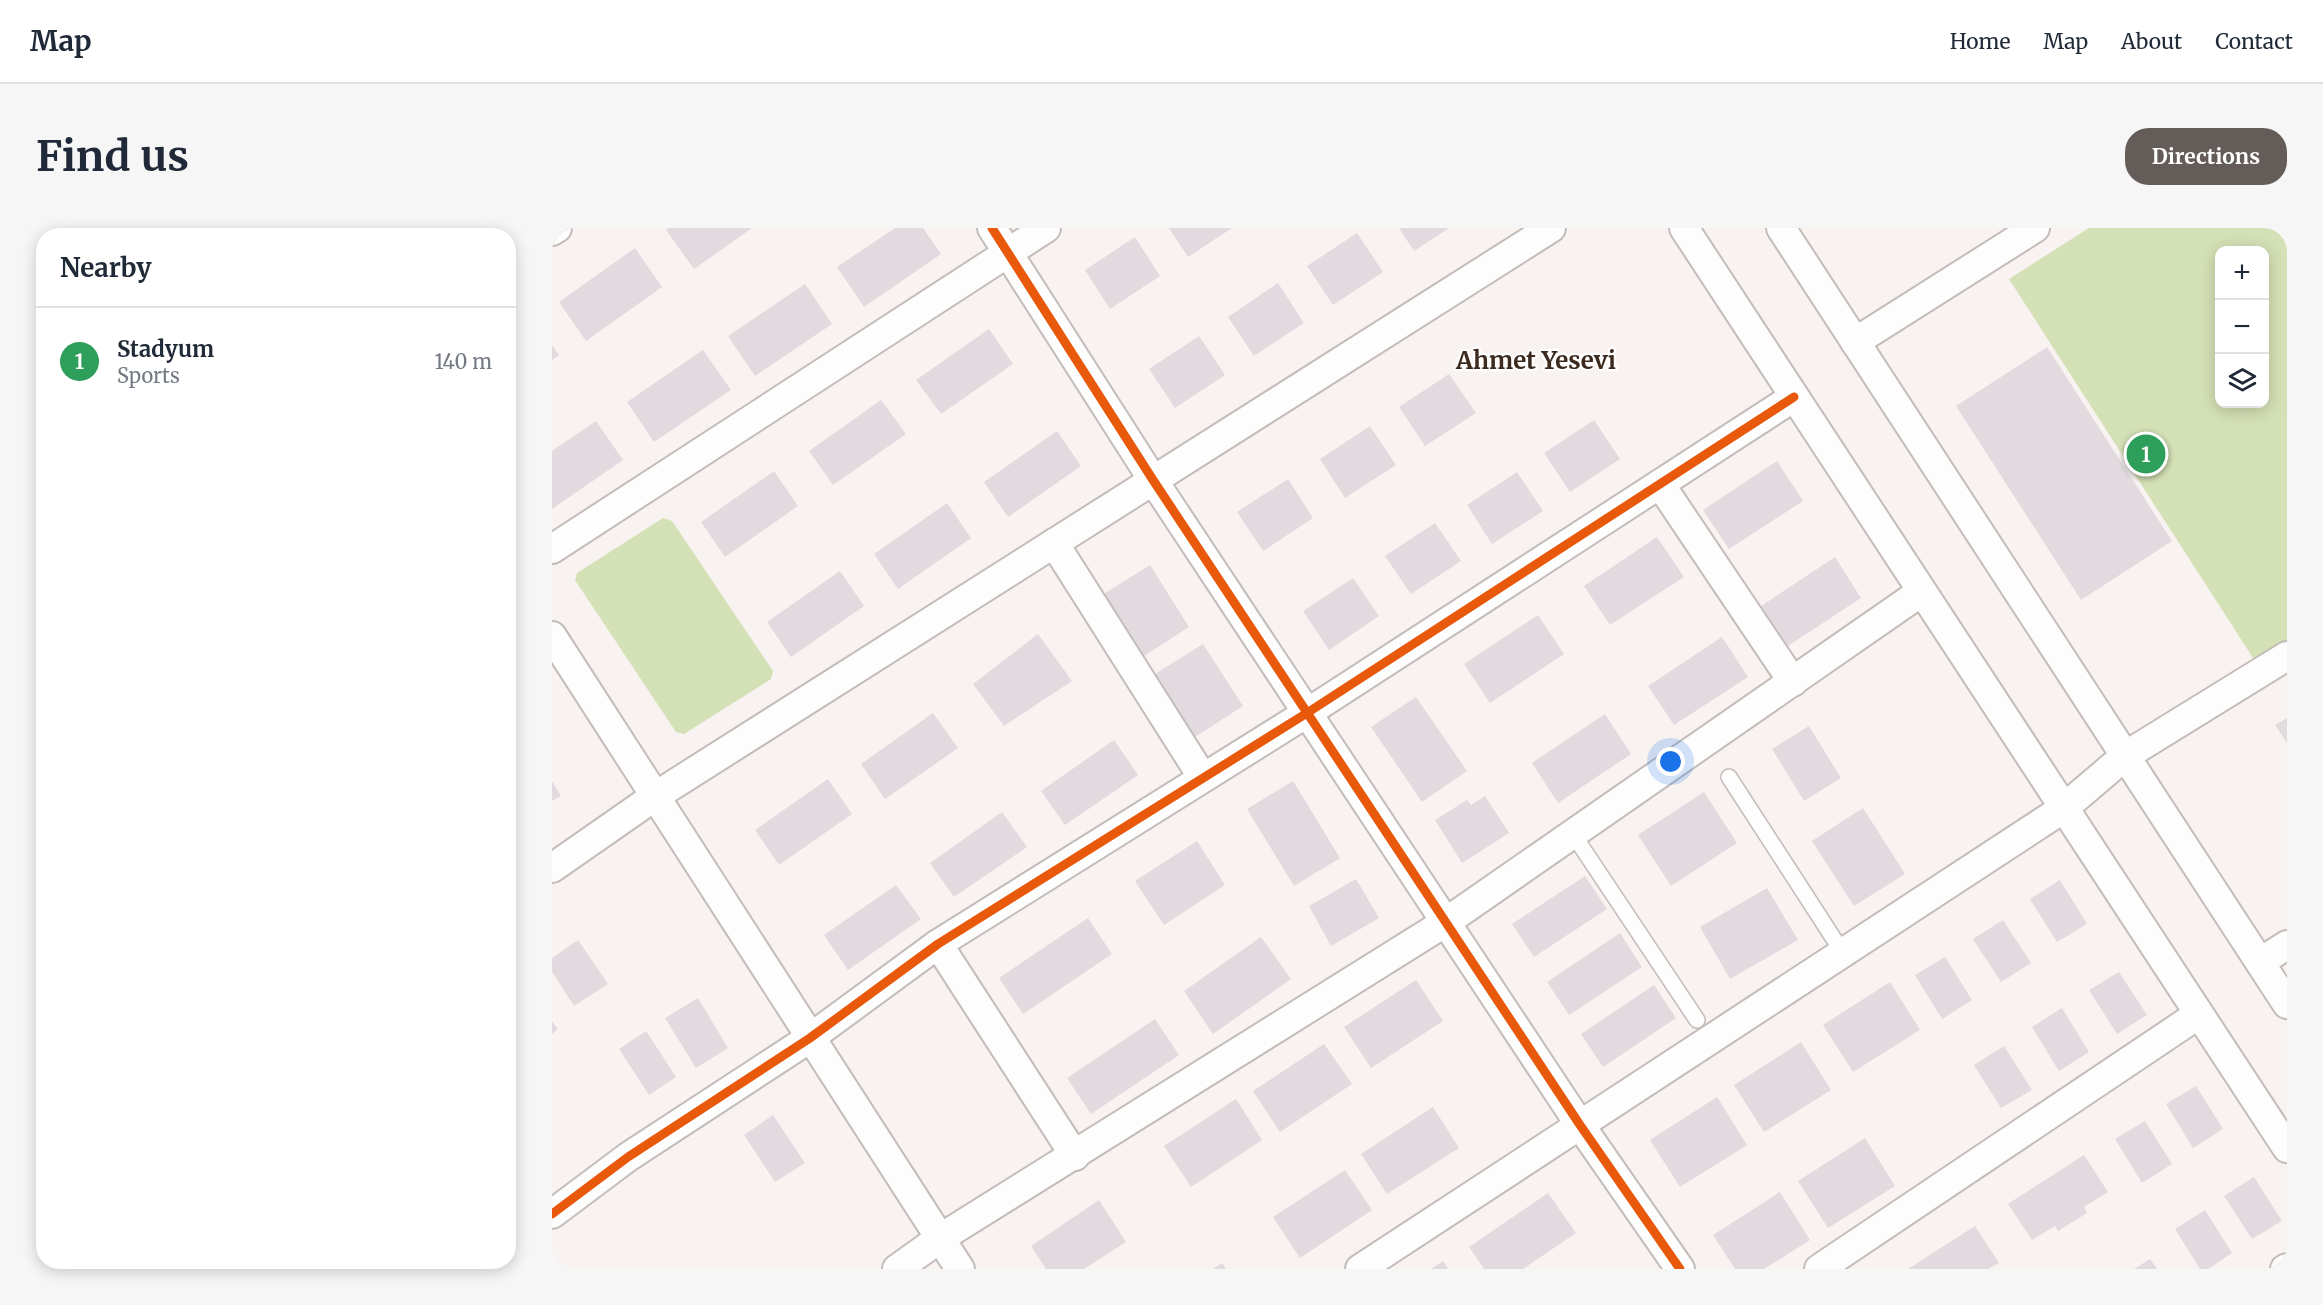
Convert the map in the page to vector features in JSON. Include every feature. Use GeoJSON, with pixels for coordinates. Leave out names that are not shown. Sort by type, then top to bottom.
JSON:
{"type":"FeatureCollection","features":[{"type":"Feature","properties":{"kind":"street"},"geometry":{"type":"LineString","coordinates":[[552,231],[557,228]]}},
{"type":"Feature","properties":{"kind":"street"},"geometry":{"type":"LineString","coordinates":[[992,228],[1153,480],[1580,1125],[1680,1269]]}},
{"type":"Feature","properties":{"kind":"street"},"geometry":{"type":"LineString","coordinates":[[552,549],[1046,228]]}},
{"type":"Feature","properties":{"kind":"street"},"geometry":{"type":"LineString","coordinates":[[552,868],[654,797],[1551,228]]}},
{"type":"Feature","properties":{"kind":"street"},"geometry":{"type":"LineString","coordinates":[[1684,228],[2287,1148]]}},
{"type":"Feature","properties":{"kind":"street"},"geometry":{"type":"LineString","coordinates":[[1781,228],[2287,1004]]}},
{"type":"Feature","properties":{"kind":"street"},"geometry":{"type":"LineString","coordinates":[[1855,342],[2035,228]]}},
{"type":"Feature","properties":{"kind":"street"},"geometry":{"type":"LineString","coordinates":[[552,1214],[628,1157],[810,1038],[938,944],[1307,713],[1794,396]]}},
{"type":"Feature","properties":{"kind":"street"},"geometry":{"type":"LineString","coordinates":[[1660,484],[1793,682]]}},
{"type":"Feature","properties":{"kind":"street"},"geometry":{"type":"LineString","coordinates":[[1054,543],[1203,778]]}},
{"type":"Feature","properties":{"kind":"street"},"geometry":{"type":"LineString","coordinates":[[897,1269],[939,1239],[1446,922],[1922,592]]}},
{"type":"Feature","properties":{"kind":"street"},"geometry":{"type":"LineString","coordinates":[[552,636],[960,1269]]}},
{"type":"Feature","properties":{"kind":"street"},"geometry":{"type":"LineString","coordinates":[[1360,1269],[2064,808],[2125,756],[2287,656]]}},
{"type":"Feature","properties":{"kind":"street"},"geometry":{"type":"LineString","coordinates":[[938,944],[1075,1156]]}},
{"type":"Feature","properties":{"kind":"street"},"geometry":{"type":"LineString","coordinates":[[2260,962],[2287,945]]}},
{"type":"Feature","properties":{"kind":"street"},"geometry":{"type":"LineString","coordinates":[[1819,1269],[2199,1014]]}},
{"type":"Feature","properties":{"kind":"lane"},"geometry":{"type":"LineString","coordinates":[[1729,777],[1843,953]]}},
{"type":"Feature","properties":{"kind":"lane"},"geometry":{"type":"LineString","coordinates":[[1573,834],[1697,1020]]}},
{"type":"Feature","properties":{"kind":"green space"},"geometry":{"type":"Polygon","coordinates":[[[2089,228],[2287,228],[2287,641],[2255,661],[2009,279],[2089,228]]]}},
{"type":"Feature","properties":{"kind":"green space"},"geometry":{"type":"Polygon","coordinates":[[[663,518],[672,521],[773,671],[771,679],[684,734],[676,732],[575,580],[577,573],[663,518]]]}},
{"type":"Feature","properties":{"kind":"building"},"geometry":{"type":"Polygon","coordinates":[[[669,228],[752,228],[694,269],[666,230],[669,228]]]}},
{"type":"Feature","properties":{"kind":"building"},"geometry":{"type":"Polygon","coordinates":[[[895,228],[923,228],[941,254],[864,307],[837,267],[895,228]]]}},
{"type":"Feature","properties":{"kind":"building"},"geometry":{"type":"Polygon","coordinates":[[[1169,228],[1232,228],[1188,257],[1169,228]]]}},
{"type":"Feature","properties":{"kind":"building"},"geometry":{"type":"Polygon","coordinates":[[[1399,228],[1449,228],[1414,251],[1399,228]]]}},
{"type":"Feature","properties":{"kind":"building"},"geometry":{"type":"Polygon","coordinates":[[[1357,233],[1383,272],[1333,305],[1307,266],[1357,233]]]}},
{"type":"Feature","properties":{"kind":"building"},"geometry":{"type":"Polygon","coordinates":[[[1135,237],[1160,276],[1110,309],[1085,270],[1135,237]]]}},
{"type":"Feature","properties":{"kind":"building"},"geometry":{"type":"Polygon","coordinates":[[[635,248],[662,287],[586,341],[559,302],[635,248]]]}},
{"type":"Feature","properties":{"kind":"building"},"geometry":{"type":"Polygon","coordinates":[[[1278,283],[1304,323],[1254,356],[1228,317],[1278,283]]]}},
{"type":"Feature","properties":{"kind":"building"},"geometry":{"type":"Polygon","coordinates":[[[805,284],[832,324],[755,376],[728,336],[805,284]]]}},
{"type":"Feature","properties":{"kind":"building"},"geometry":{"type":"Polygon","coordinates":[[[989,329],[1013,364],[941,414],[916,380],[989,329]]]}},
{"type":"Feature","properties":{"kind":"building"},"geometry":{"type":"Polygon","coordinates":[[[1199,336],[1225,375],[1175,408],[1149,369],[1199,336]]]}},
{"type":"Feature","properties":{"kind":"building"},"geometry":{"type":"Polygon","coordinates":[[[552,345],[559,355],[552,360],[552,345]]]}},
{"type":"Feature","properties":{"kind":"building"},"geometry":{"type":"Polygon","coordinates":[[[2047,347],[2172,541],[2081,600],[1956,406],[2047,347]]]}},
{"type":"Feature","properties":{"kind":"building"},"geometry":{"type":"Polygon","coordinates":[[[703,350],[731,390],[654,442],[627,402],[703,350]]]}},
{"type":"Feature","properties":{"kind":"building"},"geometry":{"type":"Polygon","coordinates":[[[1449,374],[1476,413],[1425,446],[1399,407],[1449,374]]]}},
{"type":"Feature","properties":{"kind":"building"},"geometry":{"type":"Polygon","coordinates":[[[881,400],[906,434],[833,485],[809,451],[881,400]]]}},
{"type":"Feature","properties":{"kind":"building"},"geometry":{"type":"Polygon","coordinates":[[[1594,420],[1620,459],[1570,492],[1544,453],[1594,420]]]}},
{"type":"Feature","properties":{"kind":"building"},"geometry":{"type":"Polygon","coordinates":[[[596,421],[623,460],[552,509],[552,451],[596,421]]]}},
{"type":"Feature","properties":{"kind":"building"},"geometry":{"type":"Polygon","coordinates":[[[1370,426],[1396,465],[1345,498],[1320,459],[1370,426]]]}},
{"type":"Feature","properties":{"kind":"building"},"geometry":{"type":"Polygon","coordinates":[[[1057,431],[1081,466],[1008,517],[984,482],[1057,431]]]}},
{"type":"Feature","properties":{"kind":"building"},"geometry":{"type":"Polygon","coordinates":[[[1777,461],[1803,501],[1729,549],[1703,510],[1777,461]]]}},
{"type":"Feature","properties":{"kind":"building"},"geometry":{"type":"Polygon","coordinates":[[[774,471],[798,506],[725,557],[701,522],[774,471]]]}},
{"type":"Feature","properties":{"kind":"building"},"geometry":{"type":"Polygon","coordinates":[[[1517,472],[1543,511],[1492,544],[1467,505],[1517,472]]]}},
{"type":"Feature","properties":{"kind":"building"},"geometry":{"type":"Polygon","coordinates":[[[1288,479],[1313,518],[1263,551],[1237,512],[1288,479]]]}},
{"type":"Feature","properties":{"kind":"building"},"geometry":{"type":"Polygon","coordinates":[[[947,503],[971,538],[898,589],[874,554],[947,503]]]}},
{"type":"Feature","properties":{"kind":"building"},"geometry":{"type":"Polygon","coordinates":[[[1435,523],[1461,561],[1411,594],[1385,556],[1435,523]]]}},
{"type":"Feature","properties":{"kind":"building"},"geometry":{"type":"Polygon","coordinates":[[[1657,537],[1684,577],[1610,625],[1584,586],[1657,537]]]}},
{"type":"Feature","properties":{"kind":"building"},"geometry":{"type":"Polygon","coordinates":[[[1835,557],[1861,598],[1788,646],[1761,606],[1835,557]]]}},
{"type":"Feature","properties":{"kind":"building"},"geometry":{"type":"Polygon","coordinates":[[[1150,565],[1189,627],[1141,658],[1102,595],[1150,565]]]}},
{"type":"Feature","properties":{"kind":"building"},"geometry":{"type":"Polygon","coordinates":[[[840,571],[864,606],[791,657],[767,622],[840,571]]]}},
{"type":"Feature","properties":{"kind":"building"},"geometry":{"type":"Polygon","coordinates":[[[1353,578],[1379,616],[1329,650],[1303,611],[1353,578]]]}},
{"type":"Feature","properties":{"kind":"building"},"geometry":{"type":"Polygon","coordinates":[[[1538,615],[1564,654],[1490,703],[1464,664],[1538,615]]]}},
{"type":"Feature","properties":{"kind":"building"},"geometry":{"type":"Polygon","coordinates":[[[1038,634],[1072,681],[1004,726],[973,684],[1038,634]]]}},
{"type":"Feature","properties":{"kind":"building"},"geometry":{"type":"Polygon","coordinates":[[[1722,637],[1748,677],[1674,725],[1648,686],[1722,637]]]}},
{"type":"Feature","properties":{"kind":"building"},"geometry":{"type":"Polygon","coordinates":[[[1203,644],[1243,706],[1195,737],[1155,674],[1203,644]]]}},
{"type":"Feature","properties":{"kind":"building"},"geometry":{"type":"Polygon","coordinates":[[[1416,697],[1467,771],[1422,802],[1371,727],[1416,697]]]}},
{"type":"Feature","properties":{"kind":"building"},"geometry":{"type":"Polygon","coordinates":[[[933,713],[958,748],[885,799],[861,764],[933,713]]]}},
{"type":"Feature","properties":{"kind":"building"},"geometry":{"type":"Polygon","coordinates":[[[1605,714],[1631,754],[1558,803],[1532,763],[1605,714]]]}},
{"type":"Feature","properties":{"kind":"building"},"geometry":{"type":"Polygon","coordinates":[[[2287,718],[2287,743],[2275,725],[2287,718]]]}},
{"type":"Feature","properties":{"kind":"building"},"geometry":{"type":"Polygon","coordinates":[[[1809,726],[1841,778],[1804,801],[1772,749],[1809,726]]]}},
{"type":"Feature","properties":{"kind":"building"},"geometry":{"type":"Polygon","coordinates":[[[1114,740],[1138,775],[1065,825],[1041,791],[1114,740]]]}},
{"type":"Feature","properties":{"kind":"building"},"geometry":{"type":"Polygon","coordinates":[[[828,779],[852,814],[779,865],[755,830],[828,779]]]}},
{"type":"Feature","properties":{"kind":"building"},"geometry":{"type":"Polygon","coordinates":[[[552,781],[561,796],[552,801],[552,781]]]}},
{"type":"Feature","properties":{"kind":"building"},"geometry":{"type":"Polygon","coordinates":[[[1293,781],[1340,858],[1294,886],[1247,809],[1293,781]]]}},
{"type":"Feature","properties":{"kind":"building"},"geometry":{"type":"Polygon","coordinates":[[[1704,792],[1737,843],[1671,886],[1638,835],[1704,792]]]}},
{"type":"Feature","properties":{"kind":"building"},"geometry":{"type":"Polygon","coordinates":[[[1485,796],[1509,833],[1462,863],[1435,820],[1467,800],[1471,805],[1485,796]]]}},
{"type":"Feature","properties":{"kind":"building"},"geometry":{"type":"Polygon","coordinates":[[[1863,808],[1905,874],[1854,906],[1812,841],[1863,808]]]}},
{"type":"Feature","properties":{"kind":"building"},"geometry":{"type":"Polygon","coordinates":[[[1002,812],[1027,847],[954,897],[930,863],[1002,812]]]}},
{"type":"Feature","properties":{"kind":"building"},"geometry":{"type":"Polygon","coordinates":[[[1197,841],[1225,885],[1164,925],[1135,881],[1197,841]]]}},
{"type":"Feature","properties":{"kind":"building"},"geometry":{"type":"Polygon","coordinates":[[[1585,876],[1607,909],[1534,957],[1512,924],[1585,876]]]}},
{"type":"Feature","properties":{"kind":"building"},"geometry":{"type":"Polygon","coordinates":[[[1356,879],[1379,918],[1331,946],[1309,906],[1356,879]]]}},
{"type":"Feature","properties":{"kind":"building"},"geometry":{"type":"Polygon","coordinates":[[[2060,880],[2087,924],[2057,942],[2030,899],[2060,880]]]}},
{"type":"Feature","properties":{"kind":"building"},"geometry":{"type":"Polygon","coordinates":[[[896,885],[921,919],[848,970],[824,935],[896,885]]]}},
{"type":"Feature","properties":{"kind":"building"},"geometry":{"type":"Polygon","coordinates":[[[1767,888],[1798,940],[1730,979],[1700,927],[1767,888]]]}},
{"type":"Feature","properties":{"kind":"building"},"geometry":{"type":"Polygon","coordinates":[[[1088,918],[1112,954],[1023,1014],[999,978],[1088,918]]]}},
{"type":"Feature","properties":{"kind":"building"},"geometry":{"type":"Polygon","coordinates":[[[2003,920],[2031,963],[2001,982],[1973,939],[2003,920]]]}},
{"type":"Feature","properties":{"kind":"building"},"geometry":{"type":"Polygon","coordinates":[[[1620,933],[1642,967],[1569,1015],[1547,982],[1620,933]]]}},
{"type":"Feature","properties":{"kind":"building"},"geometry":{"type":"Polygon","coordinates":[[[1261,937],[1291,979],[1213,1034],[1184,991],[1261,937]]]}},
{"type":"Feature","properties":{"kind":"building"},"geometry":{"type":"Polygon","coordinates":[[[578,940],[608,984],[574,1006],[552,972],[552,958],[578,940]]]}},
{"type":"Feature","properties":{"kind":"building"},"geometry":{"type":"Polygon","coordinates":[[[1945,957],[1972,1000],[1942,1019],[1915,975],[1945,957]]]}},
{"type":"Feature","properties":{"kind":"building"},"geometry":{"type":"Polygon","coordinates":[[[2119,972],[2147,1015],[2117,1034],[2089,990],[2119,972]]]}},
{"type":"Feature","properties":{"kind":"building"},"geometry":{"type":"Polygon","coordinates":[[[1416,980],[1443,1021],[1371,1068],[1344,1027],[1416,980]]]}},
{"type":"Feature","properties":{"kind":"building"},"geometry":{"type":"Polygon","coordinates":[[[1890,982],[1920,1030],[1853,1072],[1823,1025],[1890,982]]]}},
{"type":"Feature","properties":{"kind":"building"},"geometry":{"type":"Polygon","coordinates":[[[1654,985],[1676,1018],[1603,1067],[1581,1034],[1654,985]]]}},
{"type":"Feature","properties":{"kind":"building"},"geometry":{"type":"Polygon","coordinates":[[[698,998],[728,1048],[696,1068],[665,1018],[698,998]]]}},
{"type":"Feature","properties":{"kind":"building"},"geometry":{"type":"Polygon","coordinates":[[[2062,1008],[2089,1052],[2059,1071],[2032,1027],[2062,1008]]]}},
{"type":"Feature","properties":{"kind":"building"},"geometry":{"type":"Polygon","coordinates":[[[1155,1019],[1179,1055],[1091,1114],[1067,1078],[1155,1019]]]}},
{"type":"Feature","properties":{"kind":"building"},"geometry":{"type":"Polygon","coordinates":[[[552,1021],[558,1029],[552,1034],[552,1021]]]}},
{"type":"Feature","properties":{"kind":"building"},"geometry":{"type":"Polygon","coordinates":[[[646,1031],[676,1077],[649,1095],[619,1049],[646,1031]]]}},
{"type":"Feature","properties":{"kind":"building"},"geometry":{"type":"Polygon","coordinates":[[[1801,1042],[1831,1090],[1764,1132],[1734,1085],[1801,1042]]]}},
{"type":"Feature","properties":{"kind":"building"},"geometry":{"type":"Polygon","coordinates":[[[1324,1044],[1352,1084],[1280,1132],[1253,1091],[1324,1044]]]}},
{"type":"Feature","properties":{"kind":"building"},"geometry":{"type":"Polygon","coordinates":[[[2004,1046],[2032,1090],[2001,1108],[1974,1065],[2004,1046]]]}},
{"type":"Feature","properties":{"kind":"building"},"geometry":{"type":"Polygon","coordinates":[[[2196,1086],[2223,1129],[2193,1148],[2166,1104],[2196,1086]]]}},
{"type":"Feature","properties":{"kind":"building"},"geometry":{"type":"Polygon","coordinates":[[[1717,1097],[1747,1145],[1680,1187],[1650,1140],[1717,1097]]]}},
{"type":"Feature","properties":{"kind":"building"},"geometry":{"type":"Polygon","coordinates":[[[1236,1099],[1262,1140],[1191,1187],[1164,1146],[1236,1099]]]}},
{"type":"Feature","properties":{"kind":"building"},"geometry":{"type":"Polygon","coordinates":[[[1433,1107],[1459,1148],[1387,1194],[1361,1154],[1433,1107]]]}},
{"type":"Feature","properties":{"kind":"building"},"geometry":{"type":"Polygon","coordinates":[[[773,1115],[805,1163],[775,1182],[744,1135],[773,1115]]]}},
{"type":"Feature","properties":{"kind":"building"},"geometry":{"type":"Polygon","coordinates":[[[2145,1121],[2172,1164],[2142,1183],[2115,1139],[2145,1121]]]}},
{"type":"Feature","properties":{"kind":"building"},"geometry":{"type":"Polygon","coordinates":[[[1865,1138],[1895,1186],[1828,1228],[1798,1181],[1865,1138]]]}},
{"type":"Feature","properties":{"kind":"building"},"geometry":{"type":"Polygon","coordinates":[[[2084,1155],[2108,1192],[2084,1207],[2087,1213],[2058,1231],[2055,1226],[2032,1240],[2008,1204],[2084,1155]]]}},
{"type":"Feature","properties":{"kind":"building"},"geometry":{"type":"Polygon","coordinates":[[[1345,1170],[1372,1210],[1300,1258],[1273,1217],[1345,1170]]]}},
{"type":"Feature","properties":{"kind":"building"},"geometry":{"type":"Polygon","coordinates":[[[2254,1177],[2282,1221],[2252,1239],[2224,1196],[2254,1177]]]}},
{"type":"Feature","properties":{"kind":"building"},"geometry":{"type":"Polygon","coordinates":[[[1780,1192],[1810,1240],[1764,1269],[1735,1269],[1713,1235],[1780,1192]]]}},
{"type":"Feature","properties":{"kind":"building"},"geometry":{"type":"Polygon","coordinates":[[[1548,1193],[1576,1233],[1523,1269],[1484,1269],[1469,1247],[1548,1193]]]}},
{"type":"Feature","properties":{"kind":"building"},"geometry":{"type":"Polygon","coordinates":[[[1099,1200],[1126,1242],[1084,1269],[1046,1269],[1031,1246],[1099,1200]]]}},
{"type":"Feature","properties":{"kind":"building"},"geometry":{"type":"Polygon","coordinates":[[[2205,1210],[2232,1253],[2208,1269],[2200,1269],[2175,1229],[2205,1210]]]}},
{"type":"Feature","properties":{"kind":"building"},"geometry":{"type":"Polygon","coordinates":[[[1975,1226],[1999,1263],[1988,1269],[1908,1269],[1975,1226]]]}},
{"type":"Feature","properties":{"kind":"building"},"geometry":{"type":"Polygon","coordinates":[[[2150,1259],[2157,1269],[2134,1269],[2150,1259]]]}},
{"type":"Feature","properties":{"kind":"building"},"geometry":{"type":"Polygon","coordinates":[[[1443,1261],[1448,1269],[1431,1269],[1443,1261]]]}},
{"type":"Feature","properties":{"kind":"building"},"geometry":{"type":"Polygon","coordinates":[[[1222,1263],[1226,1269],[1213,1269],[1222,1263]]]}},
{"type":"Feature","properties":{"kind":"cycle path"},"geometry":{"type":"LineString","coordinates":[[992,228],[1153,480],[1580,1125],[1680,1269]]}},
{"type":"Feature","properties":{"kind":"cycle path"},"geometry":{"type":"LineString","coordinates":[[552,1214],[628,1157],[810,1038],[938,944],[1307,713],[1794,397]]}},
{"type":"Feature","properties":{"kind":"place","name":"Stadyum"},"geometry":{"type":"Point","coordinates":[2146,454]}},
{"type":"Feature","properties":{"kind":"district","name":"Ahmet Yesevi"},"geometry":{"type":"Point","coordinates":[1536,360]}}]}
